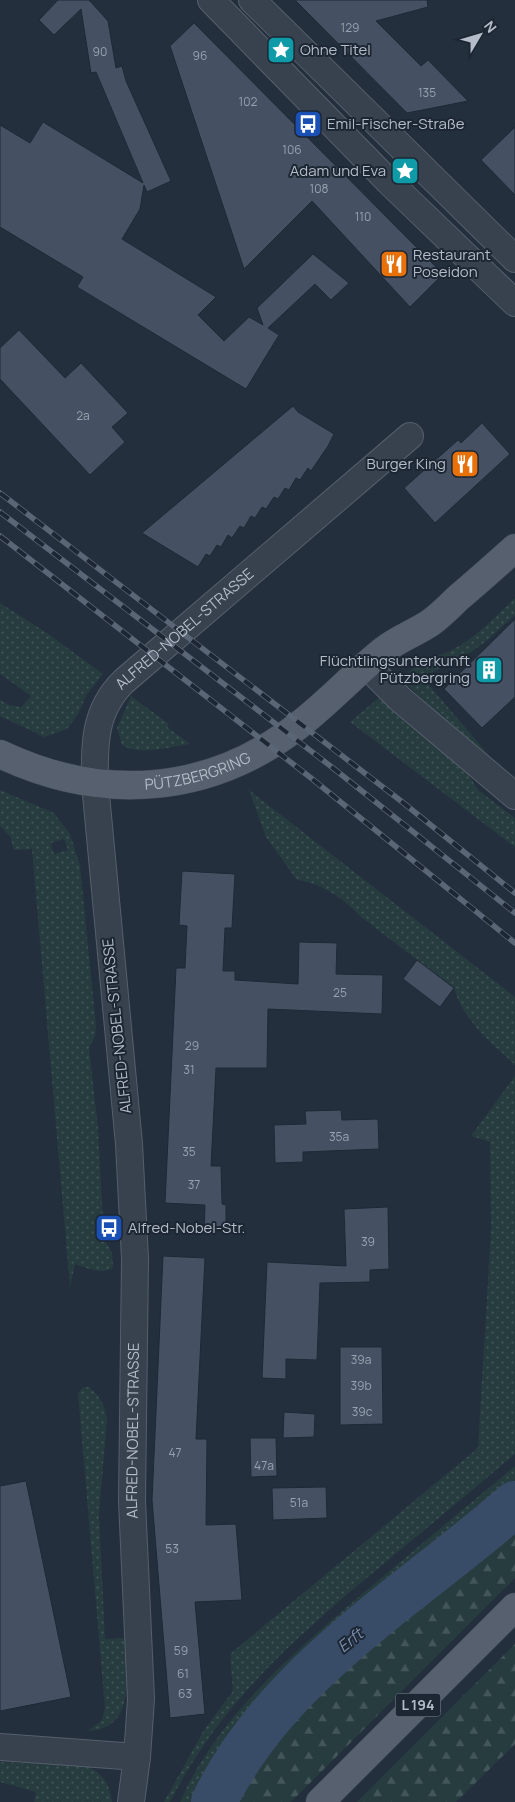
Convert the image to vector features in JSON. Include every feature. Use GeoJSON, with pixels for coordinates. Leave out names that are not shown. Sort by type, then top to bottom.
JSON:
{"type":"FeatureCollection","features":[{"type":"Feature","properties":{"kind":"main road","name":"PÜTZBERGRING"},"geometry":{"type":"LineString","coordinates":[[0,754],[40,772],[95,784],[141,786],[163,784],[212,771],[272,744],[299,725],[386,648],[431,623],[515,548]]}},
{"type":"Feature","properties":{"kind":"main road","name":"L 194"},"geometry":{"type":"LineString","coordinates":[[320,1802],[515,1607]]}},
{"type":"Feature","properties":{"kind":"street"},"geometry":{"type":"LineString","coordinates":[[211,0],[388,180],[515,302]]}},
{"type":"Feature","properties":{"kind":"street"},"geometry":{"type":"LineString","coordinates":[[252,0],[515,259]]}},
{"type":"Feature","properties":{"kind":"street","name":"ALFRED-NOBEL-STRASSE"},"geometry":{"type":"LineString","coordinates":[[131,1802],[137,1756],[140,1659],[132,1465],[135,1237],[129,1144],[95,784],[94,750],[97,726],[104,706],[116,689],[410,436]]}},
{"type":"Feature","properties":{"kind":"street"},"geometry":{"type":"LineString","coordinates":[[366,665],[400,699],[515,796]]}},
{"type":"Feature","properties":{"kind":"street"},"geometry":{"type":"LineString","coordinates":[[0,1747],[137,1756]]}},
{"type":"Feature","properties":{"kind":"green space"},"geometry":{"type":"Polygon","coordinates":[[[515,598],[515,615],[485,642],[464,657],[422,677],[488,754],[485,758],[406,684],[404,679],[411,669],[461,645],[515,598]]]}},
{"type":"Feature","properties":{"kind":"green space"},"geometry":{"type":"Polygon","coordinates":[[[0,603],[47,633],[103,674],[87,694],[78,714],[67,729],[44,737],[0,716],[0,700],[9,705],[21,707],[31,696],[0,674],[0,603]]]}},
{"type":"Feature","properties":{"kind":"green space"},"geometry":{"type":"Polygon","coordinates":[[[131,696],[169,724],[167,727],[190,744],[146,750],[137,750],[122,745],[117,728],[131,696]]]}},
{"type":"Feature","properties":{"kind":"green space"},"geometry":{"type":"Polygon","coordinates":[[[380,697],[468,774],[478,790],[515,818],[515,847],[350,722],[380,697]]]}},
{"type":"Feature","properties":{"kind":"green space"},"geometry":{"type":"Polygon","coordinates":[[[0,790],[54,813],[70,834],[80,866],[96,1026],[95,1036],[89,1048],[98,1128],[104,1239],[112,1253],[113,1268],[99,1271],[75,1264],[70,1287],[32,849],[14,850],[10,836],[0,826],[0,790]],[[64,839],[51,843],[54,854],[68,850],[64,839]]]}},
{"type":"Feature","properties":{"kind":"green space"},"geometry":{"type":"Polygon","coordinates":[[[249,790],[515,997],[515,1065],[471,1021],[458,1000],[454,988],[361,917],[340,898],[324,888],[297,880],[266,837],[249,790]]]}},
{"type":"Feature","properties":{"kind":"green space"},"geometry":{"type":"Polygon","coordinates":[[[515,1076],[515,1454],[350,1592],[290,1646],[237,1702],[190,1766],[170,1802],[164,1802],[204,1730],[233,1691],[230,1654],[478,1448],[491,1230],[490,1142],[471,1136],[515,1076]]]}},
{"type":"Feature","properties":{"kind":"green space"},"geometry":{"type":"Polygon","coordinates":[[[83,1387],[89,1387],[99,1397],[105,1409],[107,1419],[99,1514],[105,1639],[125,1638],[127,1667],[126,1697],[122,1710],[115,1720],[104,1728],[88,1731],[102,1720],[105,1708],[78,1393],[83,1387]]]}},
{"type":"Feature","properties":{"kind":"green space"},"geometry":{"type":"Polygon","coordinates":[[[515,1466],[515,1489],[368,1610],[294,1675],[247,1726],[199,1802],[180,1802],[196,1770],[216,1739],[264,1683],[345,1608],[515,1466]]]}},
{"type":"Feature","properties":{"kind":"green space"},"geometry":{"type":"Polygon","coordinates":[[[515,1512],[515,1578],[291,1802],[219,1802],[259,1737],[299,1693],[345,1650],[471,1551],[515,1512]]]}},
{"type":"Feature","properties":{"kind":"green space"},"geometry":{"type":"Polygon","coordinates":[[[515,1644],[515,1744],[456,1802],[357,1802],[515,1644]]]}},
{"type":"Feature","properties":{"kind":"green space"},"geometry":{"type":"Polygon","coordinates":[[[0,1762],[87,1766],[98,1772],[105,1780],[112,1802],[34,1802],[36,1792],[0,1782],[0,1762]]]}},
{"type":"Feature","properties":{"kind":"building"},"geometry":{"type":"Polygon","coordinates":[[[58,0],[89,0],[108,21],[116,68],[122,66],[126,81],[171,181],[147,192],[144,185],[140,209],[122,239],[216,297],[198,315],[224,341],[249,317],[263,325],[257,308],[313,254],[349,283],[331,300],[315,284],[268,328],[279,335],[246,389],[77,287],[83,277],[0,227],[0,125],[30,143],[43,122],[143,183],[96,72],[91,73],[81,9],[54,35],[39,20],[58,0]]]}},
{"type":"Feature","properties":{"kind":"building"},"geometry":{"type":"Polygon","coordinates":[[[295,0],[427,0],[428,7],[376,21],[421,66],[428,60],[468,101],[407,113],[295,0]]]}},
{"type":"Feature","properties":{"kind":"building"},"geometry":{"type":"Polygon","coordinates":[[[194,23],[443,274],[410,307],[312,201],[244,269],[170,46],[194,23]]]}},
{"type":"Feature","properties":{"kind":"building"},"geometry":{"type":"Polygon","coordinates":[[[515,127],[515,195],[481,160],[515,127]]]}},
{"type":"Feature","properties":{"kind":"building"},"geometry":{"type":"Polygon","coordinates":[[[19,330],[65,378],[81,363],[128,413],[112,427],[125,442],[90,475],[0,379],[0,348],[19,330]]]}},
{"type":"Feature","properties":{"kind":"building"},"geometry":{"type":"Polygon","coordinates":[[[293,406],[298,412],[334,434],[328,446],[311,471],[308,468],[300,480],[296,478],[289,490],[285,488],[278,499],[274,497],[266,509],[262,507],[255,518],[251,516],[244,528],[240,526],[232,538],[228,535],[221,547],[217,545],[210,556],[206,554],[198,567],[142,533],[293,406]]]}},
{"type":"Feature","properties":{"kind":"building","name":"Burger King"},"geometry":{"type":"Polygon","coordinates":[[[482,423],[510,454],[435,523],[404,488],[458,440],[461,443],[482,423]]]}},
{"type":"Feature","properties":{"kind":"building","name":"Flüchtlingsunterkunft Pützbergring"},"geometry":{"type":"Polygon","coordinates":[[[515,619],[515,697],[482,728],[444,689],[515,619]]]}},
{"type":"Feature","properties":{"kind":"building"},"geometry":{"type":"Polygon","coordinates":[[[182,871],[235,874],[232,928],[225,928],[223,971],[235,971],[235,980],[298,984],[299,942],[337,943],[336,974],[383,975],[382,1014],[268,1009],[267,1068],[216,1068],[211,1166],[221,1166],[222,1204],[226,1205],[226,1231],[204,1232],[205,1205],[165,1203],[176,968],[185,968],[187,926],[179,925],[182,871]]]}},
{"type":"Feature","properties":{"kind":"building"},"geometry":{"type":"Polygon","coordinates":[[[417,960],[454,988],[440,1007],[403,979],[417,960]]]}},
{"type":"Feature","properties":{"kind":"building"},"geometry":{"type":"Polygon","coordinates":[[[341,1110],[342,1120],[378,1119],[379,1149],[303,1152],[303,1162],[275,1163],[274,1125],[306,1124],[305,1111],[341,1110]]]}},
{"type":"Feature","properties":{"kind":"building"},"geometry":{"type":"Polygon","coordinates":[[[388,1207],[389,1269],[370,1270],[370,1282],[320,1283],[317,1360],[286,1359],[286,1379],[262,1378],[267,1262],[346,1266],[344,1209],[388,1207]]]}},
{"type":"Feature","properties":{"kind":"building"},"geometry":{"type":"Polygon","coordinates":[[[163,1256],[205,1258],[196,1439],[207,1439],[206,1525],[236,1524],[242,1600],[195,1602],[205,1714],[170,1718],[152,1500],[163,1256]]]}},
{"type":"Feature","properties":{"kind":"building"},"geometry":{"type":"Polygon","coordinates":[[[340,1347],[382,1347],[383,1424],[340,1425],[340,1347]]]}},
{"type":"Feature","properties":{"kind":"building"},"geometry":{"type":"Polygon","coordinates":[[[284,1412],[315,1414],[314,1437],[283,1438],[284,1412]]]}},
{"type":"Feature","properties":{"kind":"building"},"geometry":{"type":"Polygon","coordinates":[[[250,1438],[276,1438],[277,1476],[251,1477],[250,1438]]]}},
{"type":"Feature","properties":{"kind":"building"},"geometry":{"type":"Polygon","coordinates":[[[26,1481],[71,1697],[0,1711],[0,1486],[26,1481]]]}},
{"type":"Feature","properties":{"kind":"building"},"geometry":{"type":"Polygon","coordinates":[[[326,1487],[327,1518],[273,1520],[272,1488],[326,1487]]]}},
{"type":"Feature","properties":{"kind":"waterway","name":"Erft"},"geometry":{"type":"LineString","coordinates":[[214,1802],[241,1756],[273,1714],[309,1675],[390,1604],[475,1538],[515,1504]]}},
{"type":"Feature","properties":{"kind":"railway"},"geometry":{"type":"LineString","coordinates":[[0,493],[401,801],[515,893]]}},
{"type":"Feature","properties":{"kind":"railway"},"geometry":{"type":"LineString","coordinates":[[0,512],[333,768],[515,913]]}},
{"type":"Feature","properties":{"kind":"railway"},"geometry":{"type":"LineString","coordinates":[[0,536],[311,778],[515,943]]}},
{"type":"Feature","properties":{"kind":"place","name":"Ohne Titel"},"geometry":{"type":"Point","coordinates":[281,50]}},
{"type":"Feature","properties":{"kind":"place","name":"Emil-Fischer-Straße"},"geometry":{"type":"Point","coordinates":[308,124]}},
{"type":"Feature","properties":{"kind":"place","name":"Adam und Eva"},"geometry":{"type":"Point","coordinates":[405,171]}},
{"type":"Feature","properties":{"kind":"place","name":"Restaurant Poseidon"},"geometry":{"type":"Point","coordinates":[394,264]}},
{"type":"Feature","properties":{"kind":"place","name":"Burger King"},"geometry":{"type":"Point","coordinates":[465,464]}},
{"type":"Feature","properties":{"kind":"place","name":"Flüchtlingsunterkunft Pützbergring"},"geometry":{"type":"Point","coordinates":[489,670]}},
{"type":"Feature","properties":{"kind":"place","name":"Alfred-Nobel-Str."},"geometry":{"type":"Point","coordinates":[109,1228]}}]}
